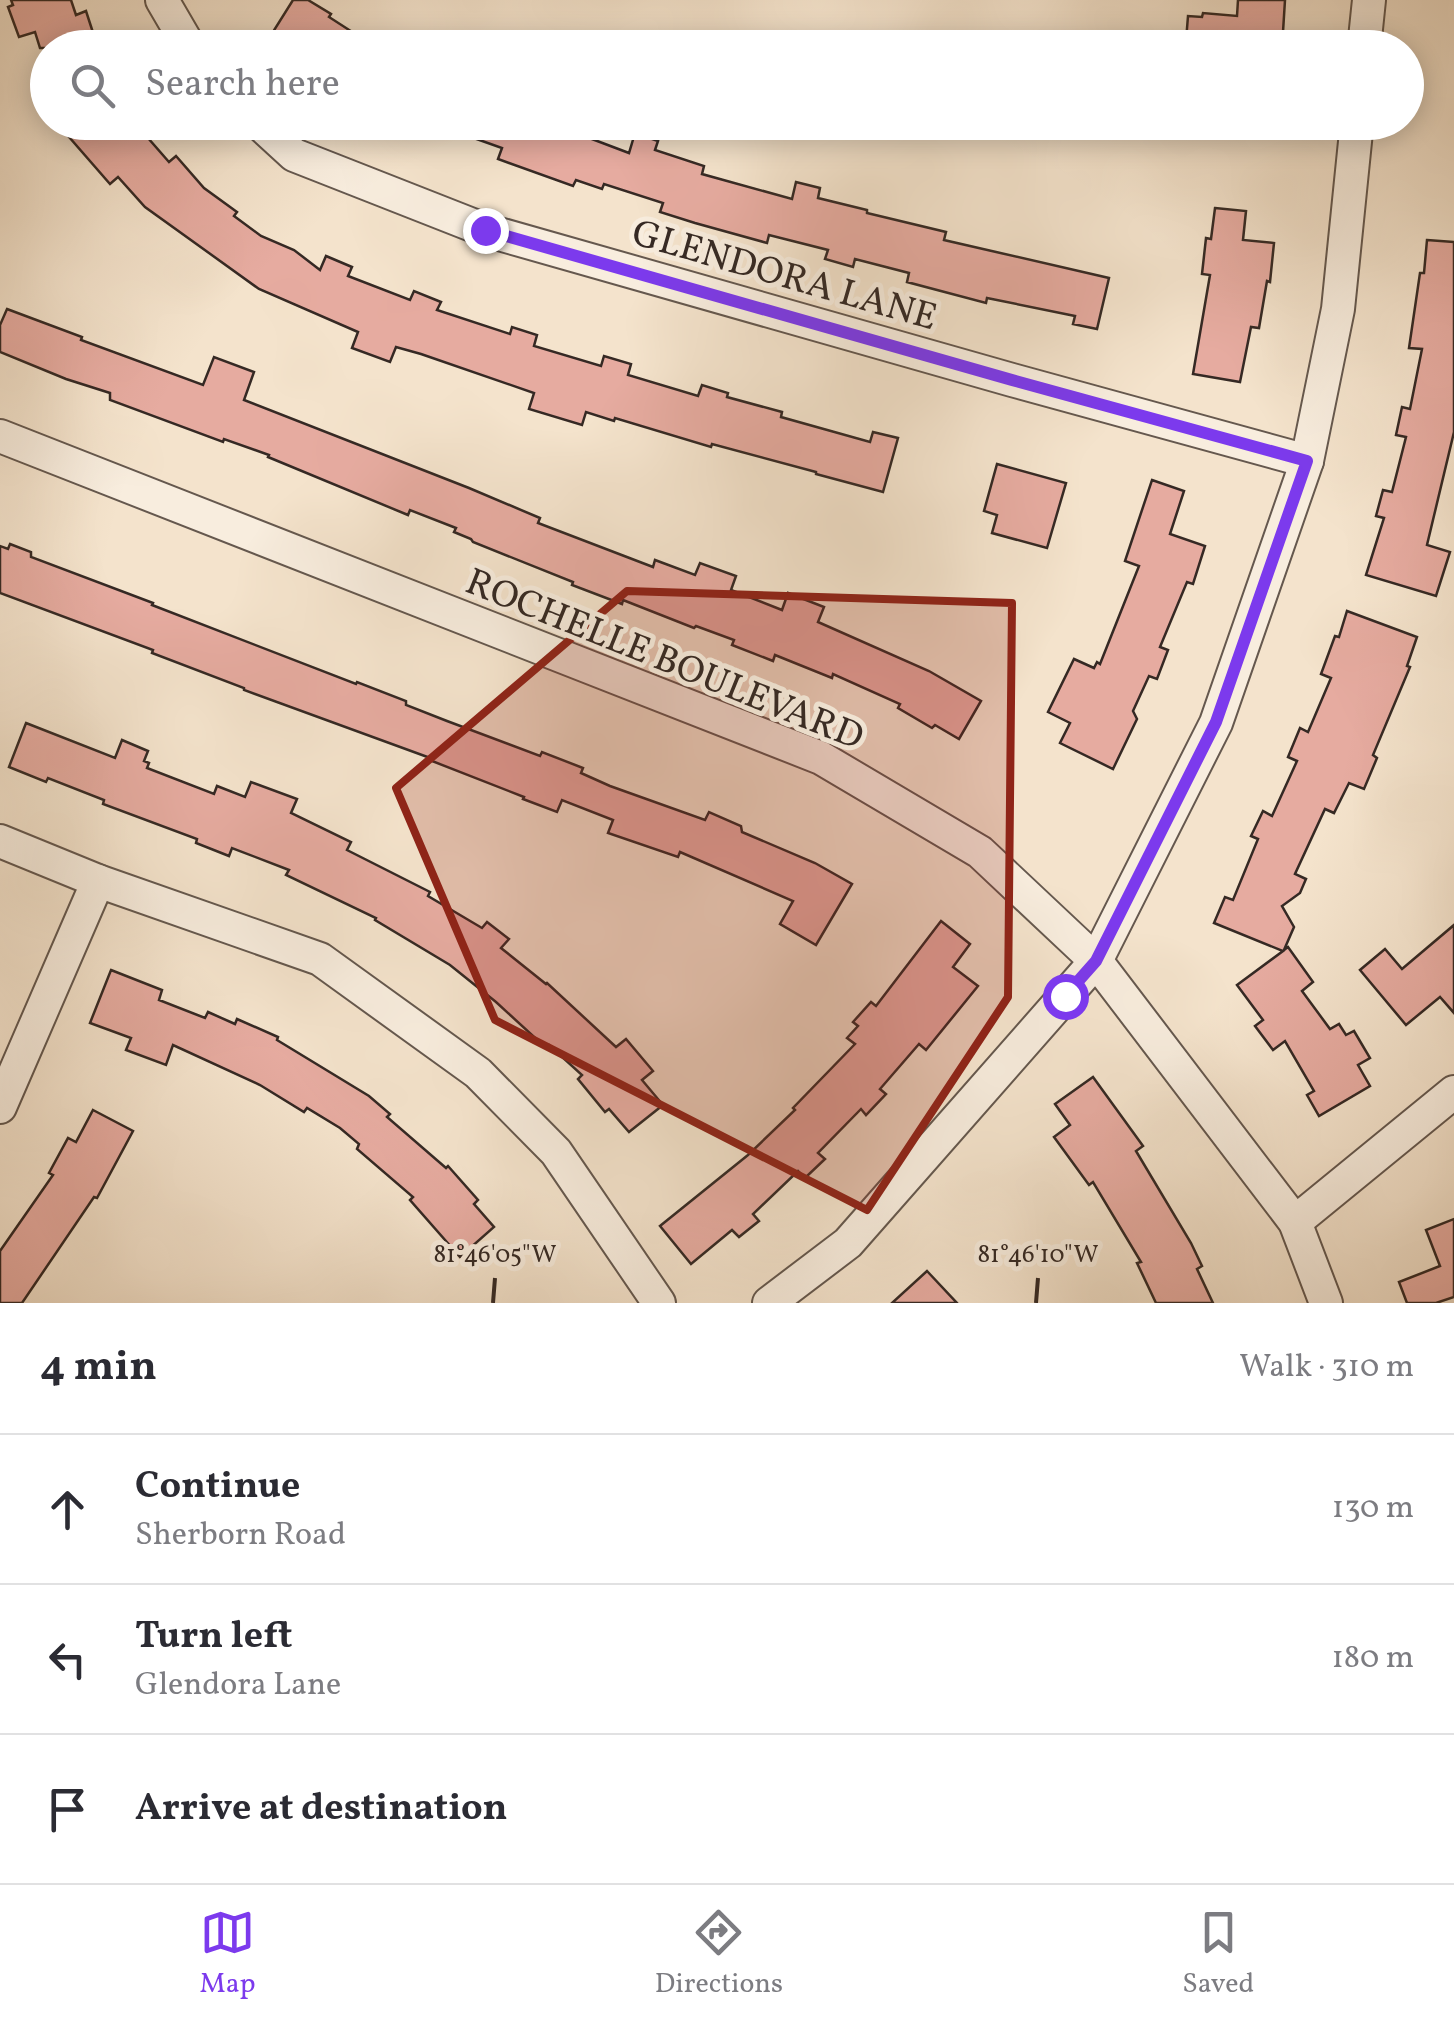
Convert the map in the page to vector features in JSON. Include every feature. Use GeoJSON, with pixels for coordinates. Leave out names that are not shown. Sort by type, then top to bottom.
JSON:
{"type":"FeatureCollection","features":[{"type":"Feature","properties":{"kind":"street"},"geometry":{"type":"LineString","coordinates":[[162,0],[180,30]]}},
{"type":"Feature","properties":{"kind":"street"},"geometry":{"type":"LineString","coordinates":[[1366,30],[1369,0]]}},
{"type":"Feature","properties":{"kind":"street","name":"GLENDORA LANE"},"geometry":{"type":"LineString","coordinates":[[278,140],[294,155],[485,230],[1307,461]]}},
{"type":"Feature","properties":{"kind":"street"},"geometry":{"type":"LineString","coordinates":[[768,1303],[848,1243],[1096,961],[1216,722],[1307,461],[1338,309],[1355,140]]}},
{"type":"Feature","properties":{"kind":"street","name":"ROCHELLE BOULEVARD"},"geometry":{"type":"LineString","coordinates":[[0,436],[821,758],[980,852],[1096,961],[1295,1222],[1326,1303]]}},
{"type":"Feature","properties":{"kind":"street"},"geometry":{"type":"LineString","coordinates":[[0,841],[98,881],[320,958],[478,1073],[556,1152],[659,1303]]}},
{"type":"Feature","properties":{"kind":"street"},"geometry":{"type":"LineString","coordinates":[[0,1107],[98,881]]}},
{"type":"Feature","properties":{"kind":"street"},"geometry":{"type":"LineString","coordinates":[[1295,1222],[1454,1092]]}},
{"type":"Feature","properties":{"kind":"highlighted area"},"geometry":{"type":"Polygon","coordinates":[[[627,591],[1012,603],[1008,997],[867,1210],[495,1020],[396,788],[627,591]]]}},
{"type":"Feature","properties":{"kind":"building"},"geometry":{"type":"Polygon","coordinates":[[[11,0],[71,0],[76,15],[86,11],[92,30],[30,30],[30,34],[19,37],[8,7],[13,5],[11,0]]]}},
{"type":"Feature","properties":{"kind":"building"},"geometry":{"type":"Polygon","coordinates":[[[293,0],[308,0],[349,30],[274,30],[293,0]]]}},
{"type":"Feature","properties":{"kind":"building"},"geometry":{"type":"Polygon","coordinates":[[[1238,0],[1285,0],[1283,30],[1187,30],[1188,16],[1237,16],[1238,0]]]}},
{"type":"Feature","properties":{"kind":"building"},"geometry":{"type":"Polygon","coordinates":[[[72,140],[150,140],[169,162],[176,156],[204,188],[237,212],[234,216],[261,236],[294,250],[320,270],[326,256],[352,267],[348,276],[410,300],[414,291],[441,302],[437,310],[510,334],[512,327],[537,335],[534,346],[601,366],[604,356],[631,364],[628,375],[698,396],[702,385],[728,393],[727,397],[782,412],[781,417],[870,442],[873,432],[898,438],[883,492],[615,418],[614,421],[586,412],[582,425],[529,409],[534,393],[421,354],[396,347],[390,362],[352,348],[358,332],[259,289],[145,207],[118,177],[110,184],[72,140]]]}},
{"type":"Feature","properties":{"kind":"building"},"geometry":{"type":"Polygon","coordinates":[[[479,140],[595,140],[629,153],[633,140],[655,140],[655,150],[704,166],[702,174],[792,199],[796,182],[820,188],[818,198],[946,232],[944,240],[1109,278],[1097,329],[1073,324],[1075,316],[987,298],[986,303],[907,282],[909,273],[855,259],[853,267],[825,259],[828,250],[769,235],[767,243],[695,223],[660,212],[663,203],[604,184],[602,189],[576,180],[573,186],[498,159],[502,148],[479,140]]]}},
{"type":"Feature","properties":{"kind":"building"},"geometry":{"type":"Polygon","coordinates":[[[1215,208],[1246,211],[1243,240],[1274,243],[1259,328],[1251,327],[1240,382],[1193,374],[1210,275],[1202,274],[1206,238],[1211,239],[1215,208]]]}},
{"type":"Feature","properties":{"kind":"building"},"geometry":{"type":"Polygon","coordinates":[[[1427,240],[1454,242],[1454,432],[1427,545],[1450,552],[1436,596],[1366,575],[1384,518],[1376,516],[1383,490],[1392,492],[1406,437],[1396,435],[1402,407],[1410,409],[1422,349],[1409,348],[1427,240]]]}},
{"type":"Feature","properties":{"kind":"building"},"geometry":{"type":"Polygon","coordinates":[[[7,309],[203,385],[214,357],[254,372],[244,400],[469,488],[540,518],[538,523],[653,567],[655,560],[695,575],[700,563],[736,576],[731,590],[782,610],[788,593],[824,607],[818,622],[929,671],[981,701],[959,739],[898,708],[900,704],[833,674],[832,678],[775,655],[773,661],[732,645],[734,640],[623,600],[622,604],[473,542],[454,532],[456,528],[410,510],[408,515],[269,455],[110,400],[110,393],[0,352],[0,325],[7,309]]]}},
{"type":"Feature","properties":{"kind":"building"},"geometry":{"type":"Polygon","coordinates":[[[997,464],[1066,483],[1047,548],[992,533],[997,515],[984,511],[997,464]]]}},
{"type":"Feature","properties":{"kind":"building"},"geometry":{"type":"Polygon","coordinates":[[[1152,480],[1184,491],[1170,534],[1205,546],[1193,584],[1187,582],[1160,647],[1168,650],[1157,679],[1149,676],[1133,711],[1137,719],[1113,769],[1060,743],[1070,723],[1048,712],[1074,659],[1094,668],[1097,662],[1100,664],[1139,566],[1125,561],[1152,480]]]}},
{"type":"Feature","properties":{"kind":"building"},"geometry":{"type":"Polygon","coordinates":[[[10,544],[31,552],[31,557],[406,701],[406,705],[540,756],[542,752],[583,768],[581,773],[610,786],[705,820],[709,812],[741,826],[742,832],[815,863],[852,884],[816,945],[780,924],[793,901],[680,852],[678,857],[608,833],[613,820],[562,800],[557,812],[433,759],[244,690],[152,653],[153,650],[0,593],[0,546],[8,549],[10,544]]]}},
{"type":"Feature","properties":{"kind":"building"},"geometry":{"type":"Polygon","coordinates":[[[1347,611],[1417,637],[1407,666],[1410,667],[1373,755],[1377,758],[1364,789],[1349,783],[1334,813],[1325,809],[1295,874],[1306,879],[1300,893],[1282,906],[1294,927],[1284,950],[1288,947],[1313,982],[1302,991],[1330,1029],[1339,1024],[1346,1035],[1354,1031],[1370,1058],[1358,1065],[1370,1086],[1319,1116],[1307,1095],[1314,1091],[1285,1041],[1273,1050],[1255,1026],[1263,1020],[1237,985],[1283,951],[1214,923],[1225,897],[1233,900],[1258,839],[1251,836],[1263,811],[1272,816],[1297,761],[1288,757],[1300,728],[1308,732],[1331,678],[1321,674],[1347,611]]]}},
{"type":"Feature","properties":{"kind":"building"},"geometry":{"type":"Polygon","coordinates":[[[26,723],[115,758],[122,740],[148,751],[144,761],[149,763],[147,768],[214,794],[217,786],[245,797],[251,782],[297,799],[291,813],[351,842],[347,850],[430,892],[428,896],[482,928],[487,922],[509,939],[501,948],[547,983],[616,1047],[626,1039],[653,1071],[642,1080],[663,1105],[629,1132],[609,1109],[605,1112],[578,1079],[582,1075],[549,1045],[545,1047],[450,965],[376,918],[286,875],[289,870],[232,848],[229,856],[196,843],[197,839],[103,804],[104,800],[9,767],[26,723]]]}},
{"type":"Feature","properties":{"kind":"building"},"geometry":{"type":"Polygon","coordinates":[[[941,921],[970,944],[953,967],[978,986],[926,1050],[919,1044],[880,1089],[886,1094],[866,1115],[861,1109],[818,1153],[825,1159],[805,1178],[798,1171],[753,1214],[759,1221],[739,1237],[732,1230],[691,1264],[660,1226],[748,1155],[795,1110],[855,1044],[847,1038],[858,1026],[853,1022],[871,1002],[876,1006],[941,921]]]}},
{"type":"Feature","properties":{"kind":"building"},"geometry":{"type":"Polygon","coordinates":[[[1454,925],[1454,1013],[1440,997],[1406,1025],[1360,970],[1385,949],[1402,969],[1454,925]]]}},
{"type":"Feature","properties":{"kind":"building"},"geometry":{"type":"Polygon","coordinates":[[[111,970],[162,990],[159,1000],[205,1018],[208,1012],[235,1024],[237,1019],[278,1037],[277,1040],[369,1096],[390,1114],[387,1117],[448,1166],[478,1200],[474,1204],[494,1227],[460,1257],[410,1200],[413,1197],[357,1149],[359,1144],[340,1128],[307,1108],[304,1112],[260,1085],[173,1045],[166,1065],[126,1050],[131,1038],[90,1023],[111,970]]]}},
{"type":"Feature","properties":{"kind":"building"},"geometry":{"type":"Polygon","coordinates":[[[1093,1077],[1143,1146],[1136,1151],[1191,1243],[1202,1266],[1197,1269],[1213,1303],[1156,1303],[1137,1263],[1141,1262],[1093,1182],[1089,1185],[1054,1137],[1070,1125],[1055,1104],[1093,1077]]]}},
{"type":"Feature","properties":{"kind":"building"},"geometry":{"type":"Polygon","coordinates":[[[93,1110],[133,1131],[97,1198],[94,1197],[22,1303],[0,1303],[0,1251],[53,1175],[49,1173],[68,1138],[76,1142],[93,1110]]]}},
{"type":"Feature","properties":{"kind":"building"},"geometry":{"type":"Polygon","coordinates":[[[1454,1219],[1454,1297],[1436,1303],[1407,1303],[1399,1282],[1440,1266],[1426,1230],[1454,1219]]]}},
{"type":"Feature","properties":{"kind":"building"},"geometry":{"type":"Polygon","coordinates":[[[927,1271],[957,1303],[892,1303],[927,1271]]]}},
{"type":"Feature","properties":{"kind":"route"},"geometry":{"type":"LineString","coordinates":[[485,230],[1307,461],[1216,722],[1096,961],[1065,996]]}}]}
